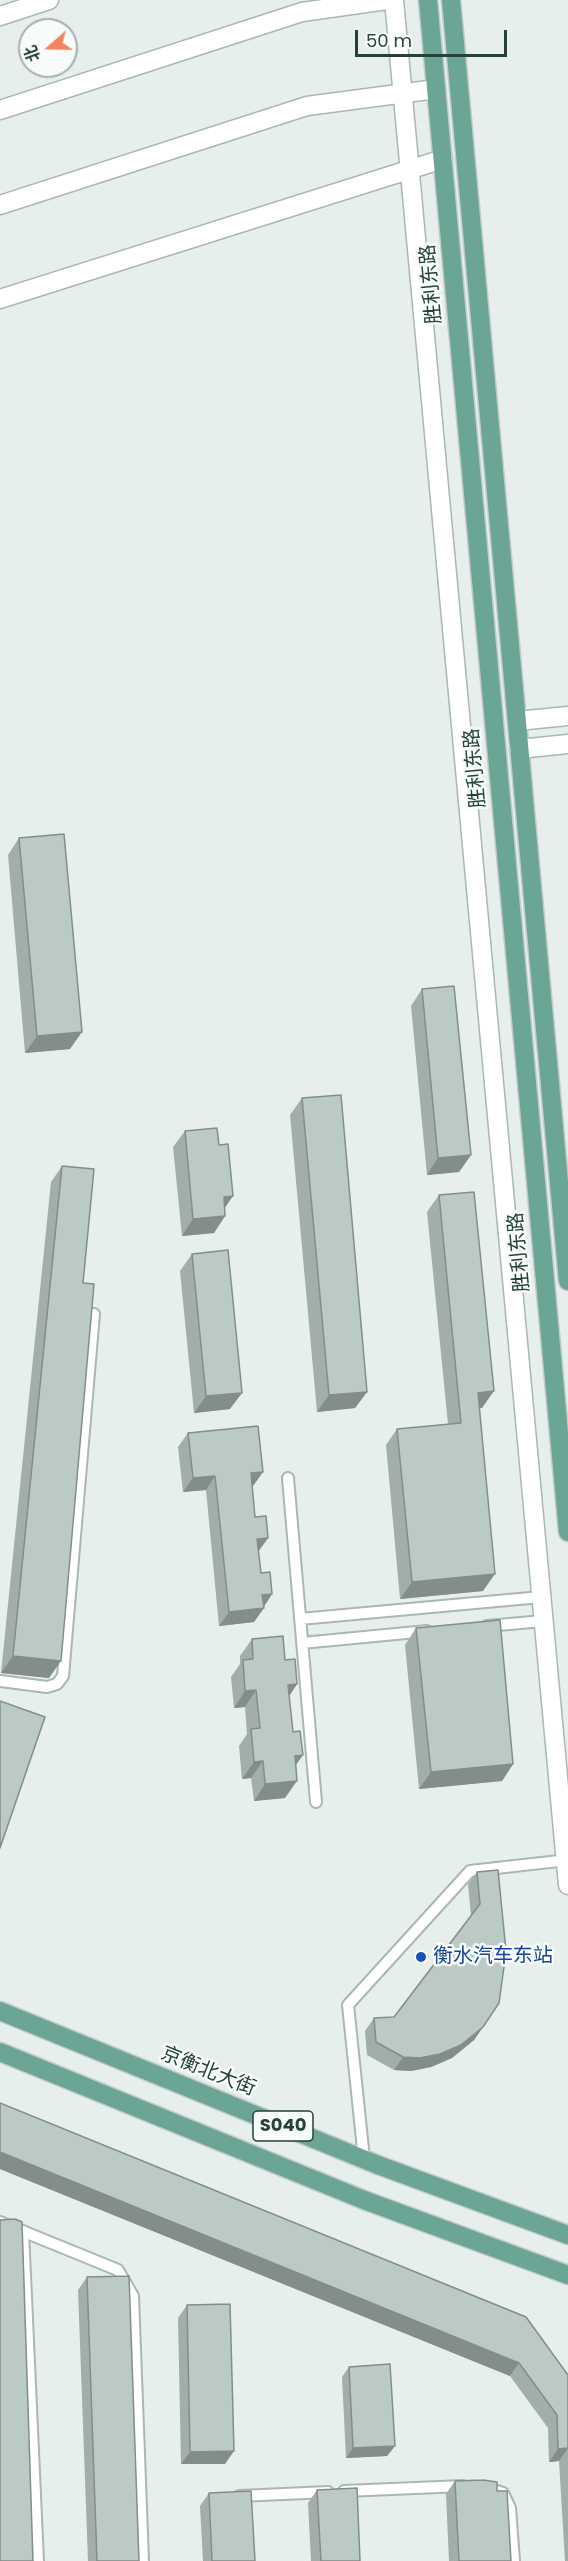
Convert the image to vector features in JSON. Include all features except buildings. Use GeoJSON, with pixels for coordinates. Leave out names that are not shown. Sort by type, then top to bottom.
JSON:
{"type":"FeatureCollection","features":[{"type":"Feature","properties":{"kind":"main road","name":"胜利东路"},"geometry":{"type":"LineString","coordinates":[[428,0],[568,1532]]}},
{"type":"Feature","properties":{"kind":"main road"},"geometry":{"type":"LineString","coordinates":[[451,0],[568,1281]]}},
{"type":"Feature","properties":{"kind":"main road","name":"京衡北大街"},"geometry":{"type":"LineString","coordinates":[[0,2012],[364,2159],[568,2235]]}},
{"type":"Feature","properties":{"kind":"main road","name":"S040"},"geometry":{"type":"LineString","coordinates":[[0,2052],[364,2200],[568,2275]]}},
{"type":"Feature","properties":{"kind":"street"},"geometry":{"type":"LineString","coordinates":[[0,16],[49,0]]}},
{"type":"Feature","properties":{"kind":"street"},"geometry":{"type":"LineString","coordinates":[[0,110],[302,12],[387,0]]}},
{"type":"Feature","properties":{"kind":"street"},"geometry":{"type":"LineString","coordinates":[[394,0],[568,1885]]}},
{"type":"Feature","properties":{"kind":"street"},"geometry":{"type":"LineString","coordinates":[[0,205],[307,106],[436,89]]}},
{"type":"Feature","properties":{"kind":"street"},"geometry":{"type":"LineString","coordinates":[[0,299],[443,159]]}},
{"type":"Feature","properties":{"kind":"street"},"geometry":{"type":"LineString","coordinates":[[517,721],[568,716]]}},
{"type":"Feature","properties":{"kind":"street"},"geometry":{"type":"LineString","coordinates":[[519,749],[568,744]]}},
{"type":"Feature","properties":{"kind":"lane"},"geometry":{"type":"LineString","coordinates":[[0,1681],[47,1687],[57,1684],[63,1676],[94,1314]]}},
{"type":"Feature","properties":{"kind":"lane"},"geometry":{"type":"LineString","coordinates":[[288,1478],[316,1802]]}},
{"type":"Feature","properties":{"kind":"lane"},"geometry":{"type":"LineString","coordinates":[[300,1619],[541,1597]]}},
{"type":"Feature","properties":{"kind":"lane"},"geometry":{"type":"LineString","coordinates":[[474,1627],[543,1621]]}},
{"type":"Feature","properties":{"kind":"lane"},"geometry":{"type":"LineString","coordinates":[[302,1643],[440,1630]]}},
{"type":"Feature","properties":{"kind":"lane"},"geometry":{"type":"LineString","coordinates":[[364,2159],[348,2005],[470,1871],[567,1860]]}},
{"type":"Feature","properties":{"kind":"lane"},"geometry":{"type":"LineString","coordinates":[[0,2222],[118,2270],[133,2296],[143,2561]]}},
{"type":"Feature","properties":{"kind":"lane"},"geometry":{"type":"LineString","coordinates":[[23,2231],[38,2561]]}},
{"type":"Feature","properties":{"kind":"lane"},"geometry":{"type":"LineString","coordinates":[[229,2497],[474,2485],[494,2488],[503,2493],[510,2508],[514,2561]]}},
{"type":"Feature","properties":{"kind":"place","name":"衡水汽车东站"},"geometry":{"type":"Point","coordinates":[421,1957]}}]}
